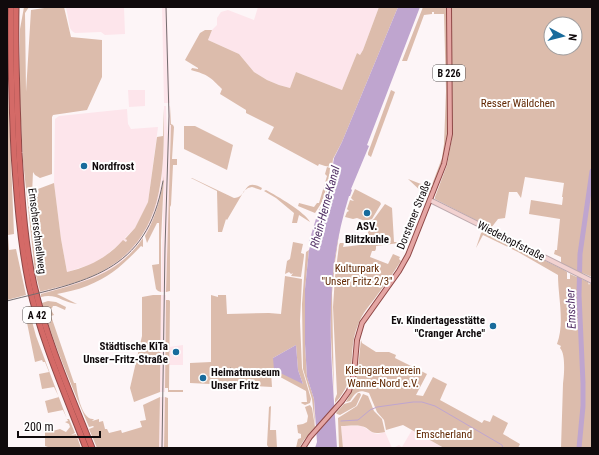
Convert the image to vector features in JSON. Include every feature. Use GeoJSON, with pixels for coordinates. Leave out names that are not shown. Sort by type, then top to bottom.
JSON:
{"type":"FeatureCollection","features":[{"type":"Feature","properties":{"kind":"highway","name":"Emscherschnellweg"},"geometry":{"type":"LineString","coordinates":[[11,7],[11,99],[17,207],[21,240],[29,286],[38,316],[61,383],[83,438],[85,448]]}},
{"type":"Feature","properties":{"kind":"highway","name":"Emscherschnellweg"},"geometry":{"type":"LineString","coordinates":[[16,7],[16,99],[22,200],[30,264],[46,329],[92,448]]}},
{"type":"Feature","properties":{"kind":"main road","name":"Dorstener Straße"},"geometry":{"type":"LineString","coordinates":[[303,448],[347,395],[353,380],[358,336],[362,323],[403,264],[412,247],[444,164],[449,140],[449,7]]}},
{"type":"Feature","properties":{"kind":"main road","name":"Wiedehopfstraße"},"geometry":{"type":"LineString","coordinates":[[430,200],[592,281]]}},
{"type":"Feature","properties":{"kind":"shaded area"},"geometry":{"type":"Polygon","coordinates":[[[66,7],[124,7],[125,34],[105,35],[101,32],[75,33],[70,28],[66,7]]]}},
{"type":"Feature","properties":{"kind":"shaded area"},"geometry":{"type":"Polygon","coordinates":[[[162,7],[167,7],[170,103],[164,103],[162,7]]]}},
{"type":"Feature","properties":{"kind":"shaded area"},"geometry":{"type":"Polygon","coordinates":[[[258,7],[379,7],[363,50],[360,55],[357,53],[342,90],[296,72],[290,88],[279,85],[254,72],[239,54],[208,40],[212,30],[217,25],[217,18],[221,12],[228,10],[254,20],[258,7]]]}},
{"type":"Feature","properties":{"kind":"shaded area"},"geometry":{"type":"Polygon","coordinates":[[[128,90],[145,90],[145,106],[129,107],[128,90]]]}},
{"type":"Feature","properties":{"kind":"shaded area"},"geometry":{"type":"Polygon","coordinates":[[[164,106],[166,106],[167,134],[169,106],[171,125],[166,292],[161,292],[164,181],[155,217],[145,236],[144,232],[152,216],[161,185],[164,143],[164,106]]]}},
{"type":"Feature","properties":{"kind":"shaded area"},"geometry":{"type":"Polygon","coordinates":[[[127,109],[128,124],[131,129],[158,127],[148,202],[135,228],[125,238],[127,240],[125,242],[123,241],[105,256],[92,264],[67,272],[54,183],[55,119],[59,116],[127,109]]]}},
{"type":"Feature","properties":{"kind":"shaded area"},"geometry":{"type":"Polygon","coordinates":[[[142,234],[143,238],[133,250],[121,262],[106,272],[81,283],[41,294],[40,292],[82,280],[102,271],[125,254],[142,234]]]}},
{"type":"Feature","properties":{"kind":"shaded area"},"geometry":{"type":"Polygon","coordinates":[[[161,295],[166,295],[165,392],[160,392],[161,295]]]}},
{"type":"Feature","properties":{"kind":"shaded area","name":"Städtische KiTa Unser–Fritz-Straße"},"geometry":{"type":"Polygon","coordinates":[[[183,345],[183,365],[169,365],[169,347],[183,345]]]}},
{"type":"Feature","properties":{"kind":"shaded area"},"geometry":{"type":"Polygon","coordinates":[[[160,397],[165,397],[164,448],[159,448],[160,397]]]}},
{"type":"Feature","properties":{"kind":"shaded area"},"geometry":{"type":"Polygon","coordinates":[[[341,426],[362,426],[373,433],[378,434],[385,432],[392,448],[343,448],[341,426]]]}},
{"type":"Feature","properties":{"kind":"shaded area"},"geometry":{"type":"Polygon","coordinates":[[[412,430],[444,448],[393,448],[399,445],[402,447],[412,430]]]}},
{"type":"Feature","properties":{"kind":"green space"},"geometry":{"type":"Polygon","coordinates":[[[24,7],[29,7],[25,13],[26,92],[31,10],[64,7],[71,37],[102,40],[102,77],[87,110],[53,115],[52,174],[40,178],[33,172],[32,195],[38,197],[38,189],[54,183],[67,272],[98,260],[123,240],[126,242],[127,240],[125,239],[135,228],[148,202],[157,137],[163,136],[164,108],[163,159],[160,183],[155,206],[147,227],[134,246],[116,262],[86,279],[39,292],[35,272],[23,161],[20,100],[20,29],[24,7]]]}},
{"type":"Feature","properties":{"kind":"green space"},"geometry":{"type":"Polygon","coordinates":[[[379,7],[398,7],[342,142],[333,159],[332,167],[319,164],[318,166],[268,139],[274,127],[246,113],[246,110],[220,94],[222,89],[209,77],[191,70],[192,68],[198,68],[185,60],[200,33],[205,30],[212,30],[208,40],[239,54],[254,72],[279,85],[290,88],[296,72],[342,90],[357,53],[360,55],[363,50],[379,7]]]}},
{"type":"Feature","properties":{"kind":"green space","name":"Resser Wäldchen"},"geometry":{"type":"Polygon","coordinates":[[[423,7],[592,7],[592,277],[561,264],[561,257],[554,254],[555,250],[557,250],[560,219],[529,214],[531,200],[562,205],[564,183],[525,177],[521,198],[517,192],[509,192],[505,218],[498,219],[491,228],[435,199],[447,165],[452,138],[452,14],[448,14],[447,140],[442,162],[431,192],[428,194],[424,194],[408,179],[421,184],[430,190],[442,158],[446,91],[444,14],[434,14],[434,12],[432,12],[432,14],[424,15],[407,61],[402,61],[423,7]]]}},
{"type":"Feature","properties":{"kind":"green space"},"geometry":{"type":"Polygon","coordinates":[[[7,64],[14,234],[8,235],[9,250],[16,249],[26,295],[7,300],[7,64]]]}},
{"type":"Feature","properties":{"kind":"green space"},"geometry":{"type":"Polygon","coordinates":[[[391,90],[395,92],[371,157],[368,153],[391,90]]]}},
{"type":"Feature","properties":{"kind":"green space"},"geometry":{"type":"Polygon","coordinates":[[[171,106],[171,124],[174,127],[172,159],[177,159],[177,165],[173,165],[170,207],[170,291],[166,292],[171,125],[170,125],[171,106]]]}},
{"type":"Feature","properties":{"kind":"green space"},"geometry":{"type":"Polygon","coordinates":[[[184,126],[195,126],[233,145],[227,170],[184,149],[184,126]]]}},
{"type":"Feature","properties":{"kind":"green space"},"geometry":{"type":"Polygon","coordinates":[[[327,167],[330,168],[329,179],[322,202],[315,213],[298,206],[299,203],[314,207],[317,203],[319,203],[327,176],[325,174],[327,167]]]}},
{"type":"Feature","properties":{"kind":"green space"},"geometry":{"type":"Polygon","coordinates":[[[332,168],[330,182],[323,205],[318,212],[323,203],[332,168]]]}},
{"type":"Feature","properties":{"kind":"green space"},"geometry":{"type":"Polygon","coordinates":[[[164,176],[161,240],[161,292],[156,289],[152,265],[159,264],[159,223],[157,223],[147,243],[145,236],[158,207],[164,176]]]}},
{"type":"Feature","properties":{"kind":"green space"},"geometry":{"type":"Polygon","coordinates":[[[191,178],[234,198],[239,197],[242,194],[227,220],[226,219],[222,232],[218,232],[217,191],[191,178]]]}},
{"type":"Feature","properties":{"kind":"green space"},"geometry":{"type":"Polygon","coordinates":[[[251,185],[256,185],[262,188],[261,190],[252,187],[245,190],[251,185]]]}},
{"type":"Feature","properties":{"kind":"green space"},"geometry":{"type":"Polygon","coordinates":[[[355,189],[380,202],[381,204],[372,219],[365,221],[357,218],[353,219],[345,217],[349,211],[347,209],[350,200],[354,201],[351,198],[355,189]]]}},
{"type":"Feature","properties":{"kind":"green space"},"geometry":{"type":"Polygon","coordinates":[[[266,190],[297,209],[310,222],[299,215],[297,223],[292,223],[294,213],[276,198],[264,191],[266,190]]]}},
{"type":"Feature","properties":{"kind":"green space","name":"Kulturpark \"Unser Fritz 2/3\""},"geometry":{"type":"Polygon","coordinates":[[[385,204],[392,208],[394,242],[399,243],[376,246],[375,251],[372,251],[370,257],[388,264],[393,254],[400,257],[399,259],[401,261],[364,313],[360,321],[353,346],[350,375],[343,393],[335,403],[337,394],[333,307],[339,245],[340,243],[344,243],[343,247],[368,244],[368,230],[364,226],[374,219],[385,204]]]}},
{"type":"Feature","properties":{"kind":"green space"},"geometry":{"type":"Polygon","coordinates":[[[340,227],[332,293],[334,397],[331,306],[333,268],[340,227]]]}},
{"type":"Feature","properties":{"kind":"green space"},"geometry":{"type":"Polygon","coordinates":[[[484,231],[564,270],[567,272],[567,279],[570,279],[570,274],[588,282],[589,285],[590,283],[592,285],[592,448],[561,448],[564,365],[563,355],[560,348],[561,346],[557,344],[561,327],[558,275],[518,252],[483,235],[476,248],[481,233],[484,231]]]}},
{"type":"Feature","properties":{"kind":"green space"},"geometry":{"type":"Polygon","coordinates":[[[143,238],[143,247],[141,246],[110,274],[87,286],[57,294],[77,304],[51,296],[41,297],[41,294],[71,286],[98,276],[122,261],[133,251],[143,238]]]}},
{"type":"Feature","properties":{"kind":"green space"},"geometry":{"type":"Polygon","coordinates":[[[293,242],[303,244],[301,253],[304,254],[304,256],[301,277],[291,276],[293,273],[291,274],[289,272],[285,274],[287,261],[290,259],[293,242]]]}},
{"type":"Feature","properties":{"kind":"green space"},"geometry":{"type":"Polygon","coordinates":[[[309,250],[305,289],[305,344],[307,377],[314,399],[315,426],[312,399],[303,369],[302,304],[306,252],[309,250]]]}},
{"type":"Feature","properties":{"kind":"green space"},"geometry":{"type":"Polygon","coordinates":[[[285,276],[302,279],[300,321],[302,368],[311,399],[310,403],[305,405],[301,403],[307,402],[306,391],[271,372],[272,387],[190,383],[190,363],[211,362],[211,295],[218,297],[218,295],[226,295],[227,314],[281,314],[285,276]],[[296,345],[273,358],[303,384],[298,370],[296,345]]]}},
{"type":"Feature","properties":{"kind":"green space"},"geometry":{"type":"Polygon","coordinates":[[[161,295],[160,392],[134,402],[130,388],[142,336],[142,297],[161,295]]]}},
{"type":"Feature","properties":{"kind":"green space"},"geometry":{"type":"Polygon","coordinates":[[[166,300],[170,301],[169,390],[183,390],[183,392],[168,392],[168,388],[165,388],[166,300]]]}},
{"type":"Feature","properties":{"kind":"green space"},"geometry":{"type":"Polygon","coordinates":[[[48,301],[56,302],[66,307],[65,310],[53,306],[51,310],[54,315],[51,316],[74,383],[76,383],[81,406],[86,416],[94,419],[92,421],[99,419],[99,422],[103,421],[105,429],[107,429],[109,433],[121,430],[122,433],[142,427],[140,421],[146,420],[143,405],[160,397],[159,448],[97,448],[89,429],[94,427],[89,427],[52,335],[42,303],[48,301]]]}},
{"type":"Feature","properties":{"kind":"green space"},"geometry":{"type":"Polygon","coordinates":[[[30,306],[36,336],[58,395],[54,387],[42,389],[39,374],[49,372],[45,362],[42,360],[35,362],[24,308],[30,306]]]}},
{"type":"Feature","properties":{"kind":"green space"},"geometry":{"type":"Polygon","coordinates":[[[361,340],[362,343],[376,352],[389,352],[396,355],[395,358],[427,374],[416,395],[423,396],[433,377],[447,384],[440,400],[482,423],[484,420],[490,422],[493,415],[508,423],[503,434],[520,444],[518,448],[444,448],[403,425],[386,430],[384,420],[377,412],[369,393],[360,391],[354,395],[350,401],[346,402],[356,379],[361,340]]]}},
{"type":"Feature","properties":{"kind":"green space"},"geometry":{"type":"Polygon","coordinates":[[[358,393],[361,395],[356,406],[340,415],[336,413],[344,404],[351,402],[358,393]]]}},
{"type":"Feature","properties":{"kind":"green space"},"geometry":{"type":"Polygon","coordinates":[[[363,394],[368,396],[374,411],[382,419],[385,432],[376,433],[361,426],[341,426],[343,448],[339,448],[338,418],[357,406],[363,394]]]}},
{"type":"Feature","properties":{"kind":"green space"},"geometry":{"type":"Polygon","coordinates":[[[59,397],[67,418],[63,410],[48,413],[45,401],[59,397]]]}},
{"type":"Feature","properties":{"kind":"green space"},"geometry":{"type":"Polygon","coordinates":[[[165,397],[168,398],[168,448],[164,448],[165,397]]]}},
{"type":"Feature","properties":{"kind":"green space"},"geometry":{"type":"Polygon","coordinates":[[[310,405],[312,408],[315,427],[299,448],[296,448],[298,439],[301,438],[301,434],[298,433],[297,425],[307,422],[308,416],[305,407],[310,405]]]}},
{"type":"Feature","properties":{"kind":"green space"},"geometry":{"type":"Polygon","coordinates":[[[271,406],[270,430],[276,430],[277,448],[269,448],[267,445],[269,407],[271,406]]]}},
{"type":"Feature","properties":{"kind":"green space"},"geometry":{"type":"Polygon","coordinates":[[[67,419],[69,419],[75,433],[71,435],[76,434],[81,448],[7,448],[48,447],[45,446],[45,431],[49,432],[60,429],[66,432],[70,427],[69,424],[65,422],[68,421],[67,419]]]}},
{"type":"Feature","properties":{"kind":"water","name":"Rhein-Herne-Kanal"},"geometry":{"type":"Polygon","coordinates":[[[398,7],[420,7],[367,145],[369,146],[351,189],[352,190],[343,218],[334,263],[331,306],[332,367],[337,448],[315,448],[317,442],[314,399],[307,377],[305,344],[305,289],[311,243],[309,242],[318,212],[323,205],[330,182],[334,158],[398,7]]]}},
{"type":"Feature","properties":{"kind":"water"},"geometry":{"type":"Polygon","coordinates":[[[296,345],[298,370],[303,384],[274,370],[273,358],[296,345]]]}},
{"type":"Feature","properties":{"kind":"waterway","name":"Emscher"},"geometry":{"type":"LineString","coordinates":[[579,448],[583,406],[579,295],[580,254],[592,171]]}},
{"type":"Feature","properties":{"kind":"waterway"},"geometry":{"type":"LineString","coordinates":[[341,421],[358,420],[370,410],[377,407],[422,402],[435,406],[502,445],[503,448]]}},
{"type":"Feature","properties":{"kind":"railway"},"geometry":{"type":"LineString","coordinates":[[162,448],[165,248],[169,116],[166,7]]}},
{"type":"Feature","properties":{"kind":"railway"},"geometry":{"type":"LineString","coordinates":[[7,301],[62,287],[86,279],[108,268],[127,255],[143,236],[155,212],[163,181]]}},
{"type":"Feature","properties":{"kind":"railway"},"geometry":{"type":"LineString","coordinates":[[222,376],[230,368]]}},
{"type":"Feature","properties":{"kind":"place","name":"Nordfrost"},"geometry":{"type":"Point","coordinates":[84,166]}},
{"type":"Feature","properties":{"kind":"place","name":"ASV. Blitzkuhle"},"geometry":{"type":"Point","coordinates":[367,213]}},
{"type":"Feature","properties":{"kind":"place","name":"Ev. Kindertagesstätte \"Cranger Arche\""},"geometry":{"type":"Point","coordinates":[493,326]}},
{"type":"Feature","properties":{"kind":"place","name":"Städtische KiTa Unser–Fritz-Straße"},"geometry":{"type":"Point","coordinates":[176,352]}},
{"type":"Feature","properties":{"kind":"place","name":"Heimatmuseum Unser Fritz"},"geometry":{"type":"Point","coordinates":[203,378]}},
{"type":"Feature","properties":{"kind":"park label","name":"Kleingartenverein Wanne-Nord e.V."},"geometry":{"type":"Point","coordinates":[383,376]}},
{"type":"Feature","properties":{"kind":"park label","name":"Emscherland"},"geometry":{"type":"Point","coordinates":[444,434]}}]}
